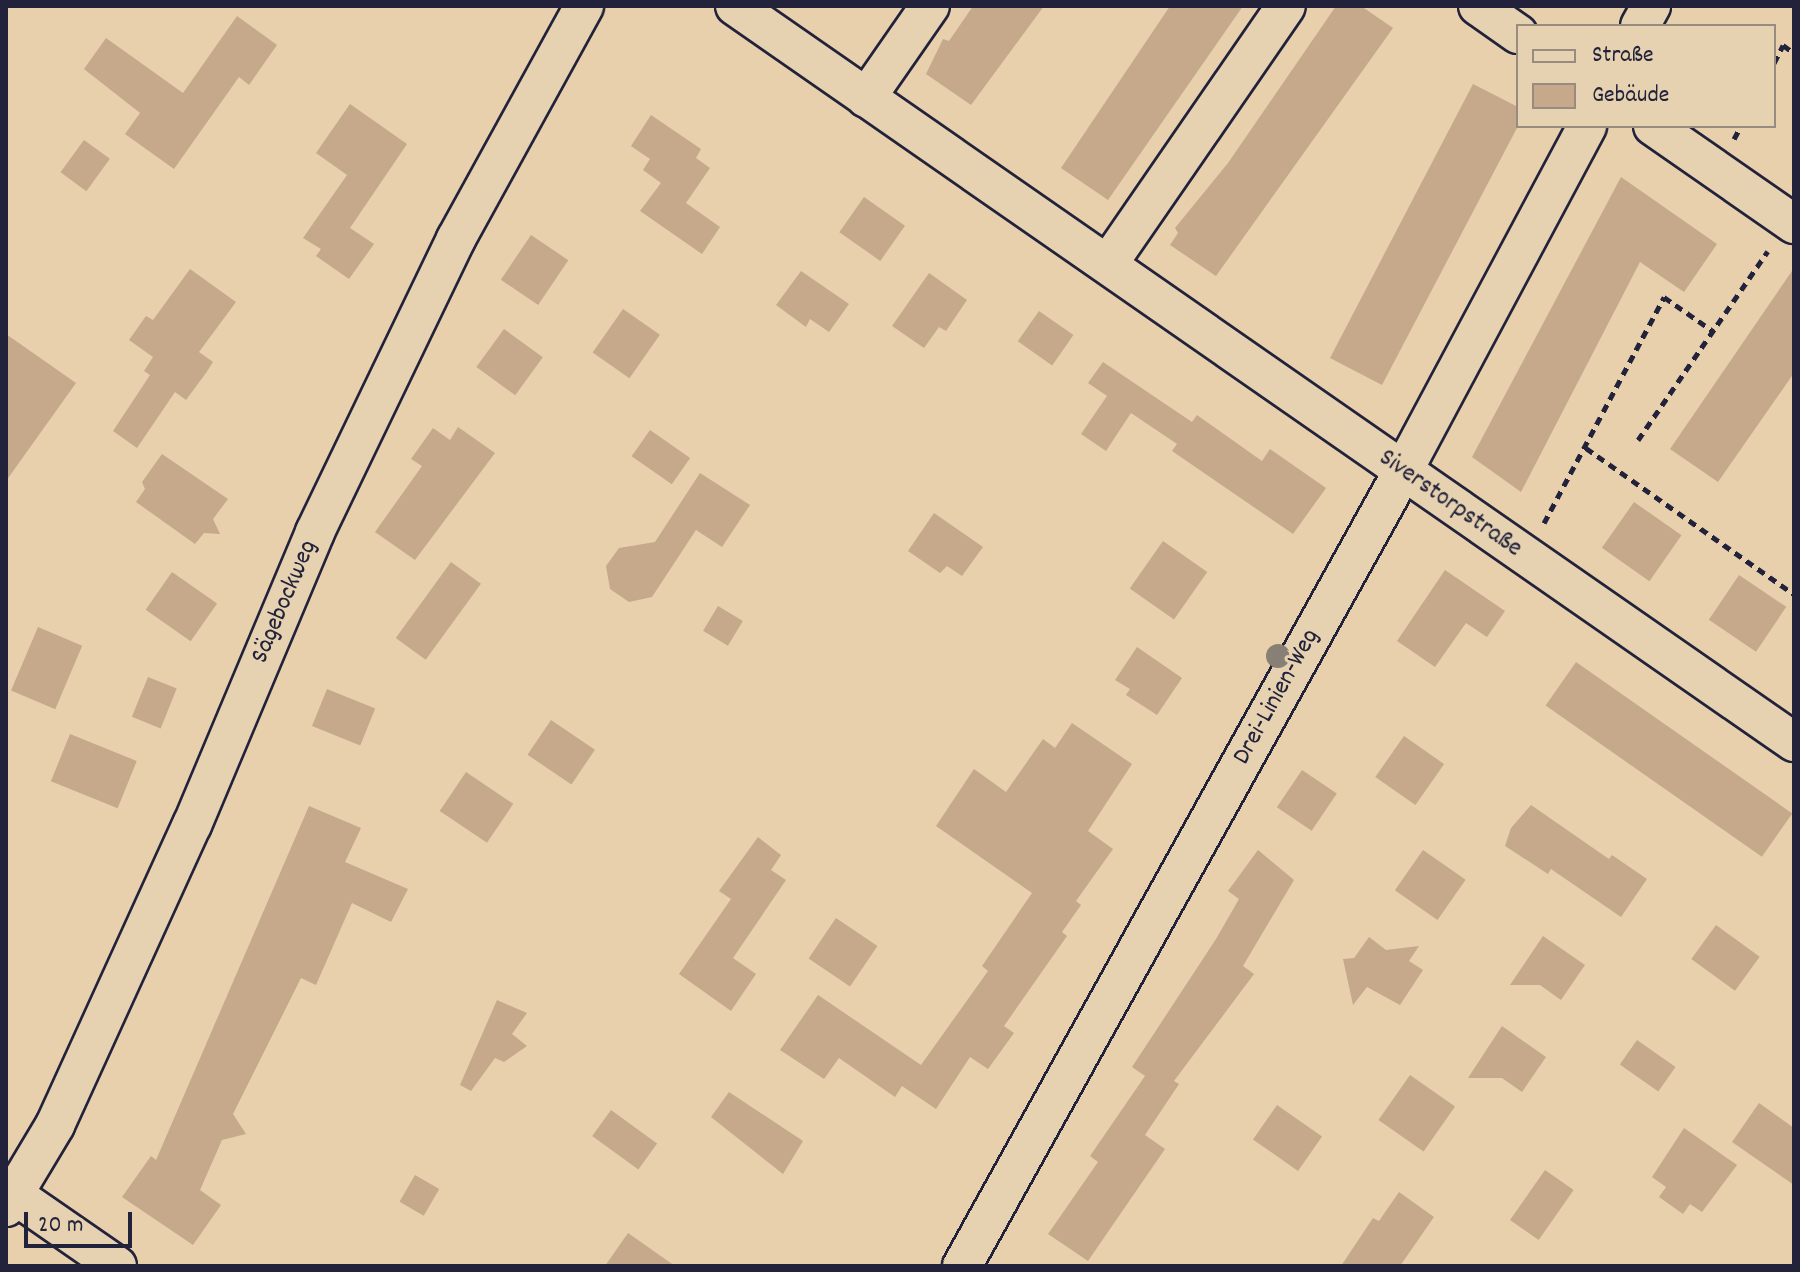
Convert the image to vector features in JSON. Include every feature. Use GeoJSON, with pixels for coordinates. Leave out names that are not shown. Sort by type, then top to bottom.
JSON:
{"type":"FeatureCollection","features":[{"type":"Feature","properties":{"kind":"street","name":"Sägebockweg"},"geometry":{"type":"LineString","coordinates":[[9,1197],[55,1125],[165,885],[321,518],[456,239],[584,6]]}},
{"type":"Feature","properties":{"kind":"street","name":"Siverstorpstraße"},"geometry":{"type":"LineString","coordinates":[[735,6],[1794,742]]}},
{"type":"Feature","properties":{"kind":"street"},"geometry":{"type":"LineString","coordinates":[[866,98],[930,6]]}},
{"type":"Feature","properties":{"kind":"street"},"geometry":{"type":"LineString","coordinates":[[1108,264],[1286,6]]}},
{"type":"Feature","properties":{"kind":"street"},"geometry":{"type":"LineString","coordinates":[[1478,6],[1516,33]]}},
{"type":"Feature","properties":{"kind":"street"},"geometry":{"type":"LineString","coordinates":[[1641,24],[1651,6]]}},
{"type":"Feature","properties":{"kind":"street","name":"Drei-Linien-Weg"},"geometry":{"type":"LineString","coordinates":[[962,1266],[1403,471],[1586,128]]}},
{"type":"Feature","properties":{"kind":"street"},"geometry":{"type":"LineString","coordinates":[[1656,128],[1792,222]]}},
{"type":"Feature","properties":{"kind":"street"},"geometry":{"type":"LineString","coordinates":[[9,1197],[117,1266]]}},
{"type":"Feature","properties":{"kind":"path"},"geometry":{"type":"LineString","coordinates":[[1776,59],[1783,45],[1794,53]]}},
{"type":"Feature","properties":{"kind":"path"},"geometry":{"type":"LineString","coordinates":[[1638,440],[1792,222]]}},
{"type":"Feature","properties":{"kind":"path"},"geometry":{"type":"LineString","coordinates":[[1540,531],[1664,297],[1713,331]]}},
{"type":"Feature","properties":{"kind":"path"},"geometry":{"type":"LineString","coordinates":[[1586,448],[1794,594]]}},
{"type":"Feature","properties":{"kind":"building"},"geometry":{"type":"Polygon","coordinates":[[[973,6],[1044,6],[971,105],[926,74],[943,39],[949,41],[973,6]]]}},
{"type":"Feature","properties":{"kind":"building"},"geometry":{"type":"Polygon","coordinates":[[[1170,6],[1243,6],[1108,200],[1061,168],[1170,6]]]}},
{"type":"Feature","properties":{"kind":"building"},"geometry":{"type":"Polygon","coordinates":[[[1336,6],[1361,6],[1393,28],[1216,276],[1170,245],[1178,233],[1175,228],[1228,163],[1336,6]]]}},
{"type":"Feature","properties":{"kind":"building"},"geometry":{"type":"Polygon","coordinates":[[[237,16],[277,45],[249,85],[239,77],[174,169],[125,134],[140,113],[84,69],[106,38],[183,93],[237,16]]]}},
{"type":"Feature","properties":{"kind":"building"},"geometry":{"type":"Polygon","coordinates":[[[1473,84],[1516,106],[1517,128],[1382,385],[1330,358],[1473,84]]]}},
{"type":"Feature","properties":{"kind":"building"},"geometry":{"type":"Polygon","coordinates":[[[350,104],[407,144],[350,228],[374,244],[349,279],[316,256],[321,249],[303,238],[347,175],[316,153],[350,104]]]}},
{"type":"Feature","properties":{"kind":"building"},"geometry":{"type":"Polygon","coordinates":[[[651,115],[701,149],[696,158],[710,168],[686,203],[720,227],[702,254],[640,211],[661,183],[643,170],[650,159],[631,146],[651,115]]]}},
{"type":"Feature","properties":{"kind":"building"},"geometry":{"type":"Polygon","coordinates":[[[84,140],[110,159],[86,191],[60,172],[84,140]]]}},
{"type":"Feature","properties":{"kind":"building"},"geometry":{"type":"Polygon","coordinates":[[[1621,177],[1717,244],[1684,292],[1640,262],[1521,492],[1472,457],[1621,177]]]}},
{"type":"Feature","properties":{"kind":"building"},"geometry":{"type":"Polygon","coordinates":[[[864,197],[905,226],[880,261],[839,232],[864,197]]]}},
{"type":"Feature","properties":{"kind":"building"},"geometry":{"type":"Polygon","coordinates":[[[531,235],[568,260],[538,305],[501,280],[531,235]]]}},
{"type":"Feature","properties":{"kind":"building"},"geometry":{"type":"Polygon","coordinates":[[[1794,268],[1794,373],[1718,482],[1670,449],[1794,268]]]}},
{"type":"Feature","properties":{"kind":"building"},"geometry":{"type":"Polygon","coordinates":[[[190,269],[236,302],[199,352],[213,362],[206,373],[186,400],[175,392],[137,448],[113,431],[150,375],[144,371],[153,357],[129,340],[146,316],[153,320],[190,269]]]}},
{"type":"Feature","properties":{"kind":"building"},"geometry":{"type":"Polygon","coordinates":[[[801,271],[849,304],[829,332],[810,319],[806,327],[776,305],[801,271]]]}},
{"type":"Feature","properties":{"kind":"building"},"geometry":{"type":"Polygon","coordinates":[[[929,273],[967,300],[946,331],[939,327],[924,348],[892,326],[929,273]]]}},
{"type":"Feature","properties":{"kind":"building"},"geometry":{"type":"Polygon","coordinates":[[[623,309],[660,335],[629,378],[593,352],[623,309]]]}},
{"type":"Feature","properties":{"kind":"building"},"geometry":{"type":"Polygon","coordinates":[[[1039,311],[1073,335],[1052,365],[1018,341],[1039,311]]]}},
{"type":"Feature","properties":{"kind":"building"},"geometry":{"type":"Polygon","coordinates":[[[504,329],[543,357],[515,395],[476,367],[504,329]]]}},
{"type":"Feature","properties":{"kind":"building"},"geometry":{"type":"Polygon","coordinates":[[[6,334],[76,383],[6,481],[6,334]]]}},
{"type":"Feature","properties":{"kind":"building"},"geometry":{"type":"Polygon","coordinates":[[[1103,362],[1192,422],[1197,415],[1262,461],[1270,449],[1326,488],[1293,534],[1172,451],[1177,444],[1131,413],[1106,451],[1081,434],[1107,396],[1088,383],[1103,362]]]}},
{"type":"Feature","properties":{"kind":"building"},"geometry":{"type":"Polygon","coordinates":[[[458,427],[495,453],[415,560],[375,532],[422,466],[411,459],[433,428],[450,440],[458,427]]]}},
{"type":"Feature","properties":{"kind":"building"},"geometry":{"type":"Polygon","coordinates":[[[650,430],[690,458],[672,484],[632,456],[650,430]]]}},
{"type":"Feature","properties":{"kind":"building"},"geometry":{"type":"Polygon","coordinates":[[[162,454],[228,499],[213,519],[220,534],[204,533],[195,544],[136,502],[145,489],[142,482],[162,454]]]}},
{"type":"Feature","properties":{"kind":"building"},"geometry":{"type":"Polygon","coordinates":[[[700,473],[750,505],[722,547],[696,530],[652,597],[629,602],[610,589],[606,566],[619,548],[655,542],[700,473]]]}},
{"type":"Feature","properties":{"kind":"building"},"geometry":{"type":"Polygon","coordinates":[[[1634,502],[1682,535],[1649,581],[1602,548],[1634,502]]]}},
{"type":"Feature","properties":{"kind":"building"},"geometry":{"type":"Polygon","coordinates":[[[934,513],[983,547],[962,576],[947,566],[940,573],[908,551],[934,513]]]}},
{"type":"Feature","properties":{"kind":"building"},"geometry":{"type":"Polygon","coordinates":[[[1163,541],[1207,572],[1174,619],[1130,589],[1163,541]]]}},
{"type":"Feature","properties":{"kind":"building"},"geometry":{"type":"Polygon","coordinates":[[[451,562],[481,584],[426,660],[396,638],[451,562]]]}},
{"type":"Feature","properties":{"kind":"building"},"geometry":{"type":"Polygon","coordinates":[[[1445,570],[1505,611],[1487,637],[1466,623],[1435,667],[1397,641],[1445,570]]]}},
{"type":"Feature","properties":{"kind":"building"},"geometry":{"type":"Polygon","coordinates":[[[172,572],[217,604],[191,641],[146,610],[172,572]]]}},
{"type":"Feature","properties":{"kind":"building"},"geometry":{"type":"Polygon","coordinates":[[[1739,575],[1786,607],[1756,652],[1709,620],[1739,575]]]}},
{"type":"Feature","properties":{"kind":"building"},"geometry":{"type":"Polygon","coordinates":[[[718,606],[743,621],[728,646],[703,631],[718,606]]]}},
{"type":"Feature","properties":{"kind":"building"},"geometry":{"type":"Polygon","coordinates":[[[38,627],[82,646],[55,709],[11,691],[38,627]]]}},
{"type":"Feature","properties":{"kind":"building"},"geometry":{"type":"Polygon","coordinates":[[[1137,647],[1182,678],[1157,715],[1126,695],[1130,689],[1115,680],[1137,647]]]}},
{"type":"Feature","properties":{"kind":"building"},"geometry":{"type":"Polygon","coordinates":[[[1576,662],[1792,813],[1762,857],[1546,705],[1576,662]]]}},
{"type":"Feature","properties":{"kind":"building"},"geometry":{"type":"Polygon","coordinates":[[[148,677],[177,689],[161,728],[132,717],[148,677]]]}},
{"type":"Feature","properties":{"kind":"building"},"geometry":{"type":"Polygon","coordinates":[[[327,689],[375,708],[360,746],[312,726],[327,689]]]}},
{"type":"Feature","properties":{"kind":"building"},"geometry":{"type":"Polygon","coordinates":[[[551,720],[595,750],[571,784],[528,755],[551,720]]]}},
{"type":"Feature","properties":{"kind":"building"},"geometry":{"type":"Polygon","coordinates":[[[1072,723],[1132,764],[1088,831],[1113,849],[1076,901],[1081,905],[1062,932],[1067,936],[1004,1026],[1014,1033],[988,1069],[970,1057],[936,1109],[902,1086],[895,1097],[839,1058],[824,1079],[780,1050],[818,995],[921,1065],[988,971],[982,966],[1032,893],[936,826],[974,769],[1006,792],[1043,739],[1055,748],[1072,723]]]}},
{"type":"Feature","properties":{"kind":"building"},"geometry":{"type":"Polygon","coordinates":[[[70,734],[137,761],[118,808],[51,781],[70,734]]]}},
{"type":"Feature","properties":{"kind":"building"},"geometry":{"type":"Polygon","coordinates":[[[1404,736],[1444,764],[1415,805],[1375,777],[1404,736]]]}},
{"type":"Feature","properties":{"kind":"building"},"geometry":{"type":"Polygon","coordinates":[[[1302,770],[1337,793],[1312,831],[1277,807],[1302,770]]]}},
{"type":"Feature","properties":{"kind":"building"},"geometry":{"type":"Polygon","coordinates":[[[466,772],[513,804],[487,843],[440,811],[466,772]]]}},
{"type":"Feature","properties":{"kind":"building"},"geometry":{"type":"Polygon","coordinates":[[[1531,805],[1609,859],[1612,855],[1647,879],[1621,917],[1551,869],[1548,874],[1505,846],[1511,828],[1531,805]]]}},
{"type":"Feature","properties":{"kind":"building"},"geometry":{"type":"Polygon","coordinates":[[[309,806],[361,828],[345,862],[408,889],[391,922],[352,903],[316,985],[301,978],[233,1114],[246,1134],[222,1140],[200,1190],[221,1205],[193,1245],[122,1197],[151,1156],[156,1160],[309,806]]]}},
{"type":"Feature","properties":{"kind":"building"},"geometry":{"type":"Polygon","coordinates":[[[758,837],[781,855],[771,870],[786,880],[733,958],[756,974],[731,1011],[679,974],[731,899],[719,891],[758,837]]]}},
{"type":"Feature","properties":{"kind":"building"},"geometry":{"type":"Polygon","coordinates":[[[1258,850],[1294,880],[1243,966],[1254,974],[1174,1081],[1179,1084],[1145,1135],[1165,1149],[1088,1261],[1048,1234],[1098,1162],[1090,1156],[1145,1076],[1132,1067],[1216,939],[1239,899],[1228,891],[1258,850]]]}},
{"type":"Feature","properties":{"kind":"building"},"geometry":{"type":"Polygon","coordinates":[[[1423,850],[1466,880],[1437,920],[1395,890],[1423,850]]]}},
{"type":"Feature","properties":{"kind":"building"},"geometry":{"type":"Polygon","coordinates":[[[836,918],[877,946],[850,987],[809,959],[836,918]]]}},
{"type":"Feature","properties":{"kind":"building"},"geometry":{"type":"Polygon","coordinates":[[[1716,925],[1760,957],[1735,991],[1691,959],[1716,925]]]}},
{"type":"Feature","properties":{"kind":"building"},"geometry":{"type":"Polygon","coordinates":[[[1543,936],[1585,965],[1561,1000],[1540,985],[1510,985],[1543,936]]]}},
{"type":"Feature","properties":{"kind":"building"},"geometry":{"type":"Polygon","coordinates":[[[1369,937],[1386,950],[1419,946],[1409,961],[1423,970],[1400,1005],[1367,987],[1353,1005],[1343,959],[1354,958],[1369,937]]]}},
{"type":"Feature","properties":{"kind":"building"},"geometry":{"type":"Polygon","coordinates":[[[497,1000],[527,1013],[512,1034],[527,1046],[504,1062],[495,1058],[471,1091],[460,1085],[497,1000]]]}},
{"type":"Feature","properties":{"kind":"building"},"geometry":{"type":"Polygon","coordinates":[[[1502,1026],[1546,1057],[1522,1092],[1502,1078],[1468,1078],[1502,1026]]]}},
{"type":"Feature","properties":{"kind":"building"},"geometry":{"type":"Polygon","coordinates":[[[1637,1040],[1676,1067],[1658,1092],[1620,1065],[1637,1040]]]}},
{"type":"Feature","properties":{"kind":"building"},"geometry":{"type":"Polygon","coordinates":[[[1410,1075],[1455,1107],[1424,1152],[1378,1120],[1410,1075]]]}},
{"type":"Feature","properties":{"kind":"building"},"geometry":{"type":"Polygon","coordinates":[[[729,1092],[803,1141],[783,1174],[711,1117],[729,1092]]]}},
{"type":"Feature","properties":{"kind":"building"},"geometry":{"type":"Polygon","coordinates":[[[1759,1103],[1794,1128],[1794,1185],[1732,1142],[1759,1103]]]}},
{"type":"Feature","properties":{"kind":"building"},"geometry":{"type":"Polygon","coordinates":[[[1277,1105],[1322,1137],[1298,1171],[1253,1139],[1277,1105]]]}},
{"type":"Feature","properties":{"kind":"building"},"geometry":{"type":"Polygon","coordinates":[[[611,1110],[657,1144],[638,1169],[592,1136],[611,1110]]]}},
{"type":"Feature","properties":{"kind":"building"},"geometry":{"type":"Polygon","coordinates":[[[1684,1128],[1737,1165],[1702,1212],[1690,1204],[1683,1214],[1659,1197],[1666,1187],[1652,1177],[1684,1128]]]}},
{"type":"Feature","properties":{"kind":"building"},"geometry":{"type":"Polygon","coordinates":[[[1545,1170],[1574,1190],[1539,1240],[1510,1220],[1545,1170]]]}},
{"type":"Feature","properties":{"kind":"building"},"geometry":{"type":"Polygon","coordinates":[[[415,1175],[439,1189],[424,1216],[399,1202],[415,1175]]]}},
{"type":"Feature","properties":{"kind":"building"},"geometry":{"type":"Polygon","coordinates":[[[1399,1192],[1434,1217],[1400,1266],[1341,1266],[1373,1218],[1379,1221],[1399,1192]]]}},
{"type":"Feature","properties":{"kind":"building"},"geometry":{"type":"Polygon","coordinates":[[[628,1233],[675,1266],[605,1266],[628,1233]]]}}]}
